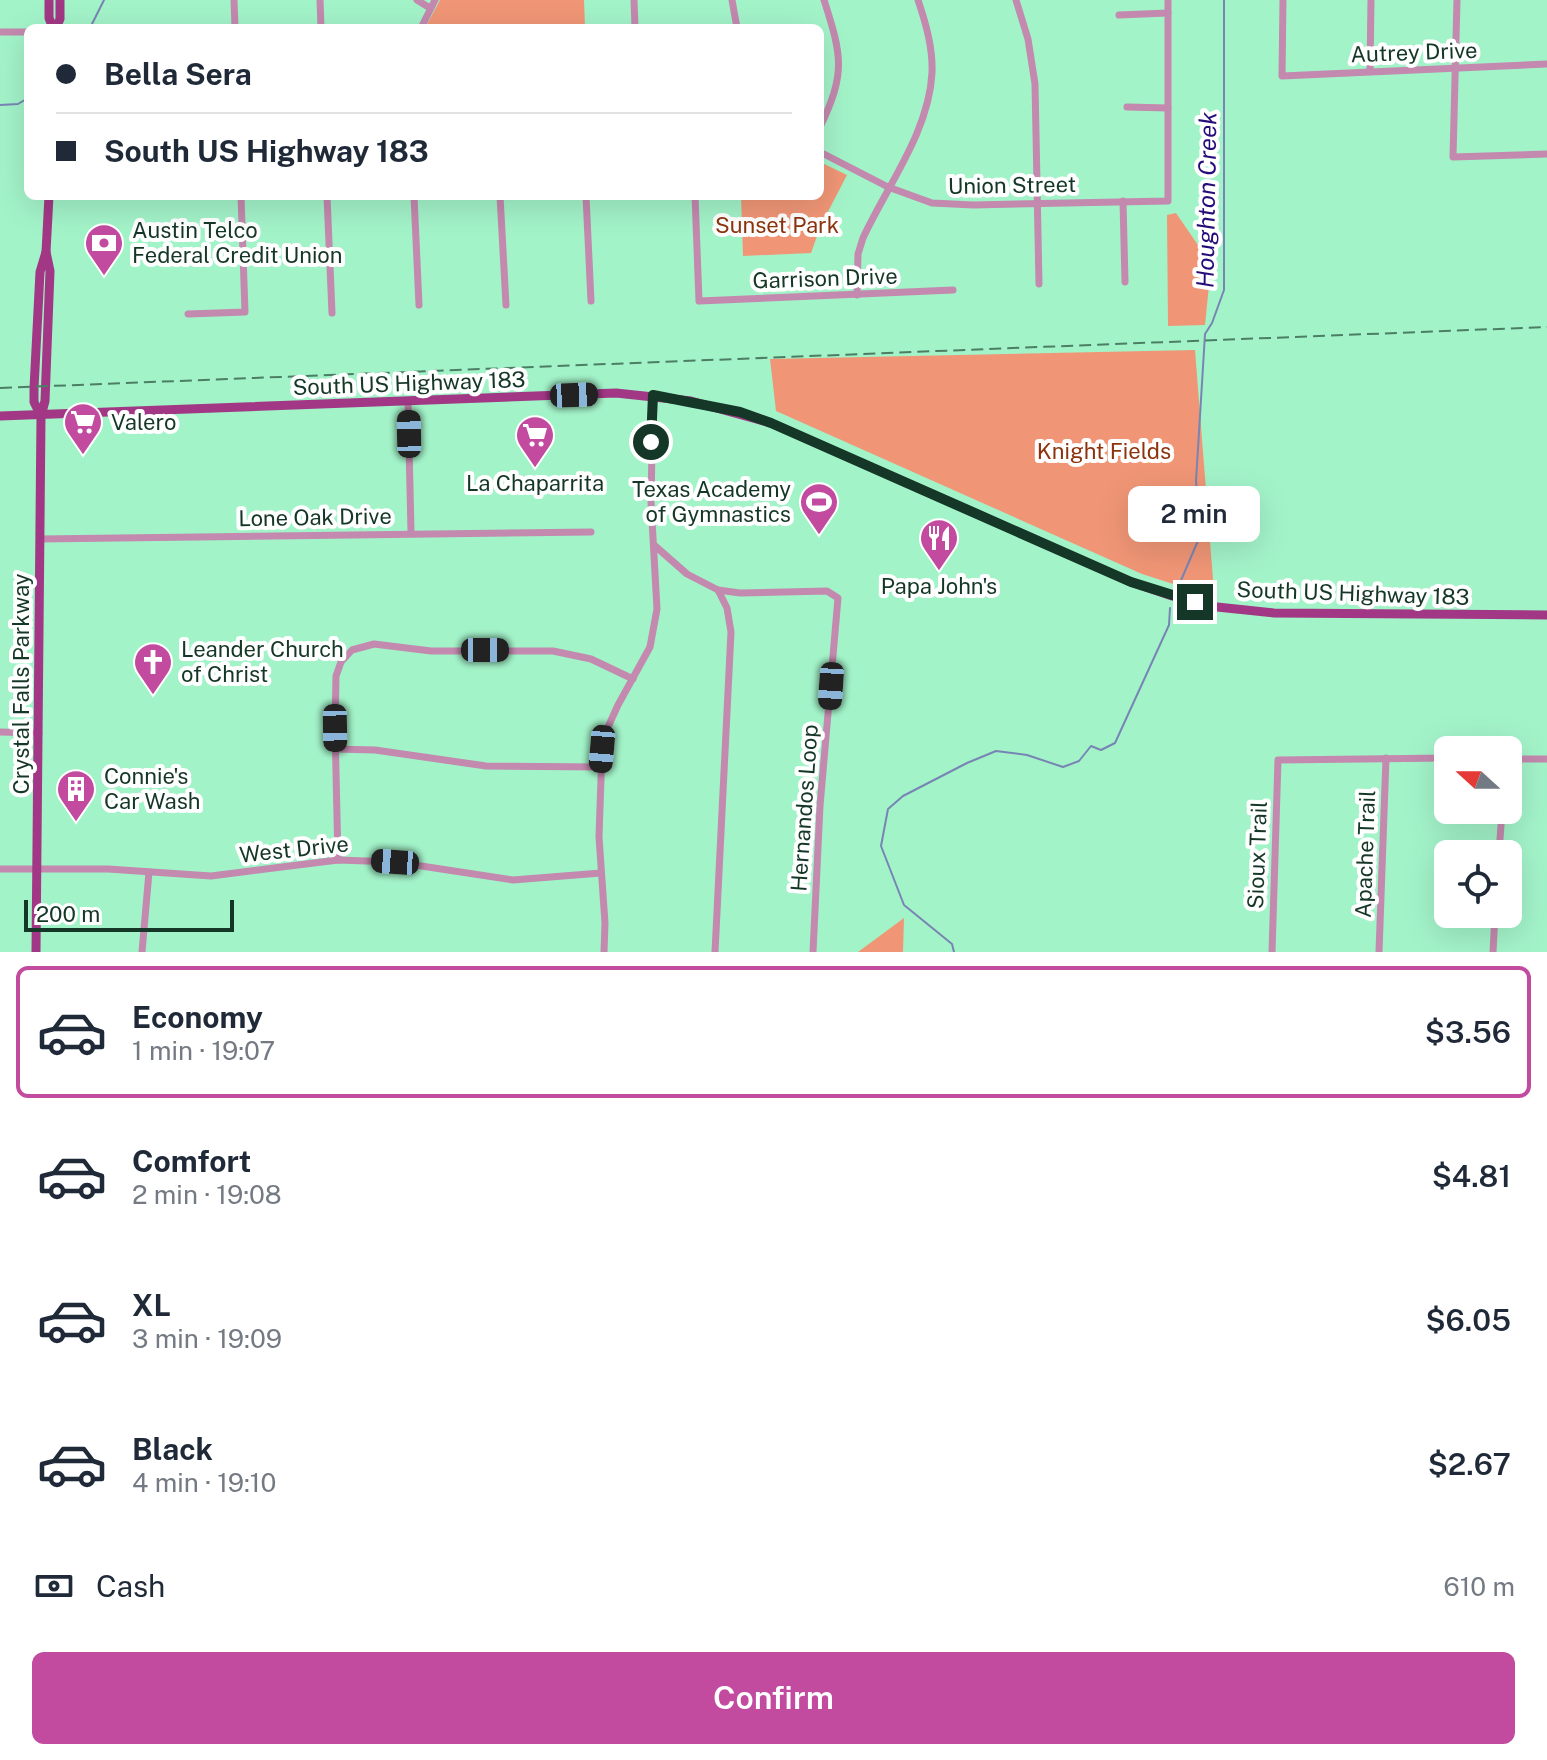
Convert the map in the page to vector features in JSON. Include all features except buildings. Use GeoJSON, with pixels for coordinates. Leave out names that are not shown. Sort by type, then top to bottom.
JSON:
{"type":"FeatureCollection","features":[{"type":"Feature","properties":{"kind":"main road"},"geometry":{"type":"LineString","coordinates":[[49,0],[49,18],[53,24]]}},
{"type":"Feature","properties":{"kind":"main road"},"geometry":{"type":"LineString","coordinates":[[57,24],[60,0]]}},
{"type":"Feature","properties":{"kind":"main road","name":"Crystal Falls Parkway"},"geometry":{"type":"LineString","coordinates":[[36,952],[41,416],[45,401],[50,271],[46,252],[49,200]]}},
{"type":"Feature","properties":{"kind":"main road","name":"South US Highway 183"},"geometry":{"type":"LineString","coordinates":[[0,416],[616,393],[653,395],[740,412],[771,423],[1119,576],[1172,596],[1217,607],[1274,613],[1547,615]]}},
{"type":"Feature","properties":{"kind":"street"},"geometry":{"type":"LineString","coordinates":[[234,0],[235,24]]}},
{"type":"Feature","properties":{"kind":"street"},"geometry":{"type":"LineString","coordinates":[[320,0],[321,24]]}},
{"type":"Feature","properties":{"kind":"street"},"geometry":{"type":"LineString","coordinates":[[417,0],[430,8]]}},
{"type":"Feature","properties":{"kind":"street"},"geometry":{"type":"LineString","coordinates":[[423,24],[435,0]]}},
{"type":"Feature","properties":{"kind":"street"},"geometry":{"type":"LineString","coordinates":[[634,0],[635,24]]}},
{"type":"Feature","properties":{"kind":"street"},"geometry":{"type":"LineString","coordinates":[[732,0],[736,24]]}},
{"type":"Feature","properties":{"kind":"street"},"geometry":{"type":"LineString","coordinates":[[824,0],[840,58],[838,82],[824,117]]}},
{"type":"Feature","properties":{"kind":"street"},"geometry":{"type":"LineString","coordinates":[[857,295],[858,254],[863,238],[915,137],[929,95],[931,50],[918,0]]}},
{"type":"Feature","properties":{"kind":"street"},"geometry":{"type":"LineString","coordinates":[[1016,0],[1033,58],[1039,284]]}},
{"type":"Feature","properties":{"kind":"street"},"geometry":{"type":"LineString","coordinates":[[1127,107],[1168,108],[1168,0]]}},
{"type":"Feature","properties":{"kind":"street","name":"Autrey Drive"},"geometry":{"type":"LineString","coordinates":[[1283,0],[1282,76],[1547,64]]}},
{"type":"Feature","properties":{"kind":"street"},"geometry":{"type":"LineString","coordinates":[[1370,71],[1371,0]]}},
{"type":"Feature","properties":{"kind":"street"},"geometry":{"type":"LineString","coordinates":[[1457,0],[1453,157],[1547,154]]}},
{"type":"Feature","properties":{"kind":"street"},"geometry":{"type":"LineString","coordinates":[[1119,15],[1168,13]]}},
{"type":"Feature","properties":{"kind":"street"},"geometry":{"type":"LineString","coordinates":[[0,32],[24,32]]}},
{"type":"Feature","properties":{"kind":"street","name":"Union Street"},"geometry":{"type":"LineString","coordinates":[[824,154],[888,187],[932,203],[1168,201],[1168,108]]}},
{"type":"Feature","properties":{"kind":"street"},"geometry":{"type":"LineString","coordinates":[[188,314],[245,312],[241,200]]}},
{"type":"Feature","properties":{"kind":"street"},"geometry":{"type":"LineString","coordinates":[[327,200],[332,313]]}},
{"type":"Feature","properties":{"kind":"street"},"geometry":{"type":"LineString","coordinates":[[414,200],[419,305]]}},
{"type":"Feature","properties":{"kind":"street"},"geometry":{"type":"LineString","coordinates":[[500,200],[506,305]]}},
{"type":"Feature","properties":{"kind":"street"},"geometry":{"type":"LineString","coordinates":[[586,200],[591,301]]}},
{"type":"Feature","properties":{"kind":"street","name":"Garrison Drive"},"geometry":{"type":"LineString","coordinates":[[695,200],[699,301],[953,290]]}},
{"type":"Feature","properties":{"kind":"street"},"geometry":{"type":"LineString","coordinates":[[1123,201],[1125,282]]}},
{"type":"Feature","properties":{"kind":"street"},"geometry":{"type":"LineString","coordinates":[[604,952],[600,767],[608,727],[646,656],[655,628],[657,585],[651,466],[653,395]]}},
{"type":"Feature","properties":{"kind":"street"},"geometry":{"type":"LineString","coordinates":[[408,401],[411,532]]}},
{"type":"Feature","properties":{"kind":"street","name":"Lone Oak Drive"},"geometry":{"type":"LineString","coordinates":[[40,539],[591,532]]}},
{"type":"Feature","properties":{"kind":"street","name":"Hernandos Loop"},"geometry":{"type":"LineString","coordinates":[[654,545],[687,574],[718,590],[740,593],[827,591],[838,598],[820,806],[813,952]]}},
{"type":"Feature","properties":{"kind":"street"},"geometry":{"type":"LineString","coordinates":[[715,952],[731,632],[727,608],[718,590]]}},
{"type":"Feature","properties":{"kind":"street"},"geometry":{"type":"LineString","coordinates":[[338,860],[335,749],[338,667],[346,655],[365,644],[431,651],[553,651],[591,659],[633,679]]}},
{"type":"Feature","properties":{"kind":"street"},"geometry":{"type":"LineString","coordinates":[[0,732],[39,733]]}},
{"type":"Feature","properties":{"kind":"street"},"geometry":{"type":"LineString","coordinates":[[335,749],[375,750],[486,766],[600,767]]}},
{"type":"Feature","properties":{"kind":"street"},"geometry":{"type":"LineString","coordinates":[[1386,758],[1434,758]]}},
{"type":"Feature","properties":{"kind":"street","name":"Sioux Trail"},"geometry":{"type":"LineString","coordinates":[[1272,952],[1278,760],[1386,758]]}},
{"type":"Feature","properties":{"kind":"street","name":"Apache Trail"},"geometry":{"type":"LineString","coordinates":[[1379,952],[1386,758]]}},
{"type":"Feature","properties":{"kind":"street"},"geometry":{"type":"LineString","coordinates":[[1522,759],[1547,759]]}},
{"type":"Feature","properties":{"kind":"street","name":"West Drive"},"geometry":{"type":"LineString","coordinates":[[0,869],[211,876],[338,860],[395,862],[513,880],[601,873]]}},
{"type":"Feature","properties":{"kind":"street"},"geometry":{"type":"LineString","coordinates":[[142,952],[149,872]]}},
{"type":"Feature","properties":{"kind":"street"},"geometry":{"type":"LineString","coordinates":[[1493,952],[1494,928]]}},
{"type":"Feature","properties":{"kind":"green space"},"geometry":{"type":"Polygon","coordinates":[[[440,0],[584,0],[585,24],[427,24],[440,0]]]}},
{"type":"Feature","properties":{"kind":"green space","name":"Sunset Park"},"geometry":{"type":"Polygon","coordinates":[[[824,164],[847,175],[821,225],[811,253],[743,256],[741,200],[824,200],[824,164]]]}},
{"type":"Feature","properties":{"kind":"green space"},"geometry":{"type":"Polygon","coordinates":[[[1176,213],[1198,245],[1213,246],[1205,325],[1168,326],[1167,215],[1176,213]]]}},
{"type":"Feature","properties":{"kind":"green space","name":"Knight Fields"},"geometry":{"type":"Polygon","coordinates":[[[1195,350],[1214,592],[1198,592],[1142,574],[776,411],[770,359],[1195,350]]]}},
{"type":"Feature","properties":{"kind":"green space"},"geometry":{"type":"Polygon","coordinates":[[[904,918],[903,952],[858,952],[904,918]]]}},
{"type":"Feature","properties":{"kind":"waterway"},"geometry":{"type":"LineString","coordinates":[[92,24],[104,0]]}},
{"type":"Feature","properties":{"kind":"waterway","name":"Houghton Creek"},"geometry":{"type":"LineString","coordinates":[[1179,585],[1200,536],[1196,481],[1205,334],[1224,290],[1224,0]]}},
{"type":"Feature","properties":{"kind":"waterway"},"geometry":{"type":"LineString","coordinates":[[0,105],[18,104],[24,100]]}},
{"type":"Feature","properties":{"kind":"waterway","name":"Houghton Creek"},"geometry":{"type":"LineString","coordinates":[[954,952],[952,944],[904,905],[881,846],[888,809],[903,796],[996,751],[1027,755],[1063,767],[1079,761],[1091,746],[1101,750],[1115,743],[1169,625],[1170,608]]}},
{"type":"Feature","properties":{"kind":"railway"},"geometry":{"type":"LineString","coordinates":[[0,388],[1547,327]]}},
{"type":"Feature","properties":{"kind":"place","name":"Austin Telco Federal Credit Union"},"geometry":{"type":"Point","coordinates":[104,277]}},
{"type":"Feature","properties":{"kind":"place","name":"Valero"},"geometry":{"type":"Point","coordinates":[83,456]}},
{"type":"Feature","properties":{"kind":"place","name":"La Chaparrita"},"geometry":{"type":"Point","coordinates":[535,469]}},
{"type":"Feature","properties":{"kind":"place","name":"Texas Academy of Gymnastics"},"geometry":{"type":"Point","coordinates":[819,536]}},
{"type":"Feature","properties":{"kind":"place","name":"Papa John's"},"geometry":{"type":"Point","coordinates":[939,572]}},
{"type":"Feature","properties":{"kind":"place","name":"Leander Church of Christ"},"geometry":{"type":"Point","coordinates":[153,696]}},
{"type":"Feature","properties":{"kind":"place","name":"Connie's Car Wash"},"geometry":{"type":"Point","coordinates":[76,823]}},
{"type":"Feature","properties":{"kind":"route"},"geometry":{"type":"LineString","coordinates":[[651,442],[653,395],[740,412],[805,437],[1131,582],[1195,602]]}}]}
